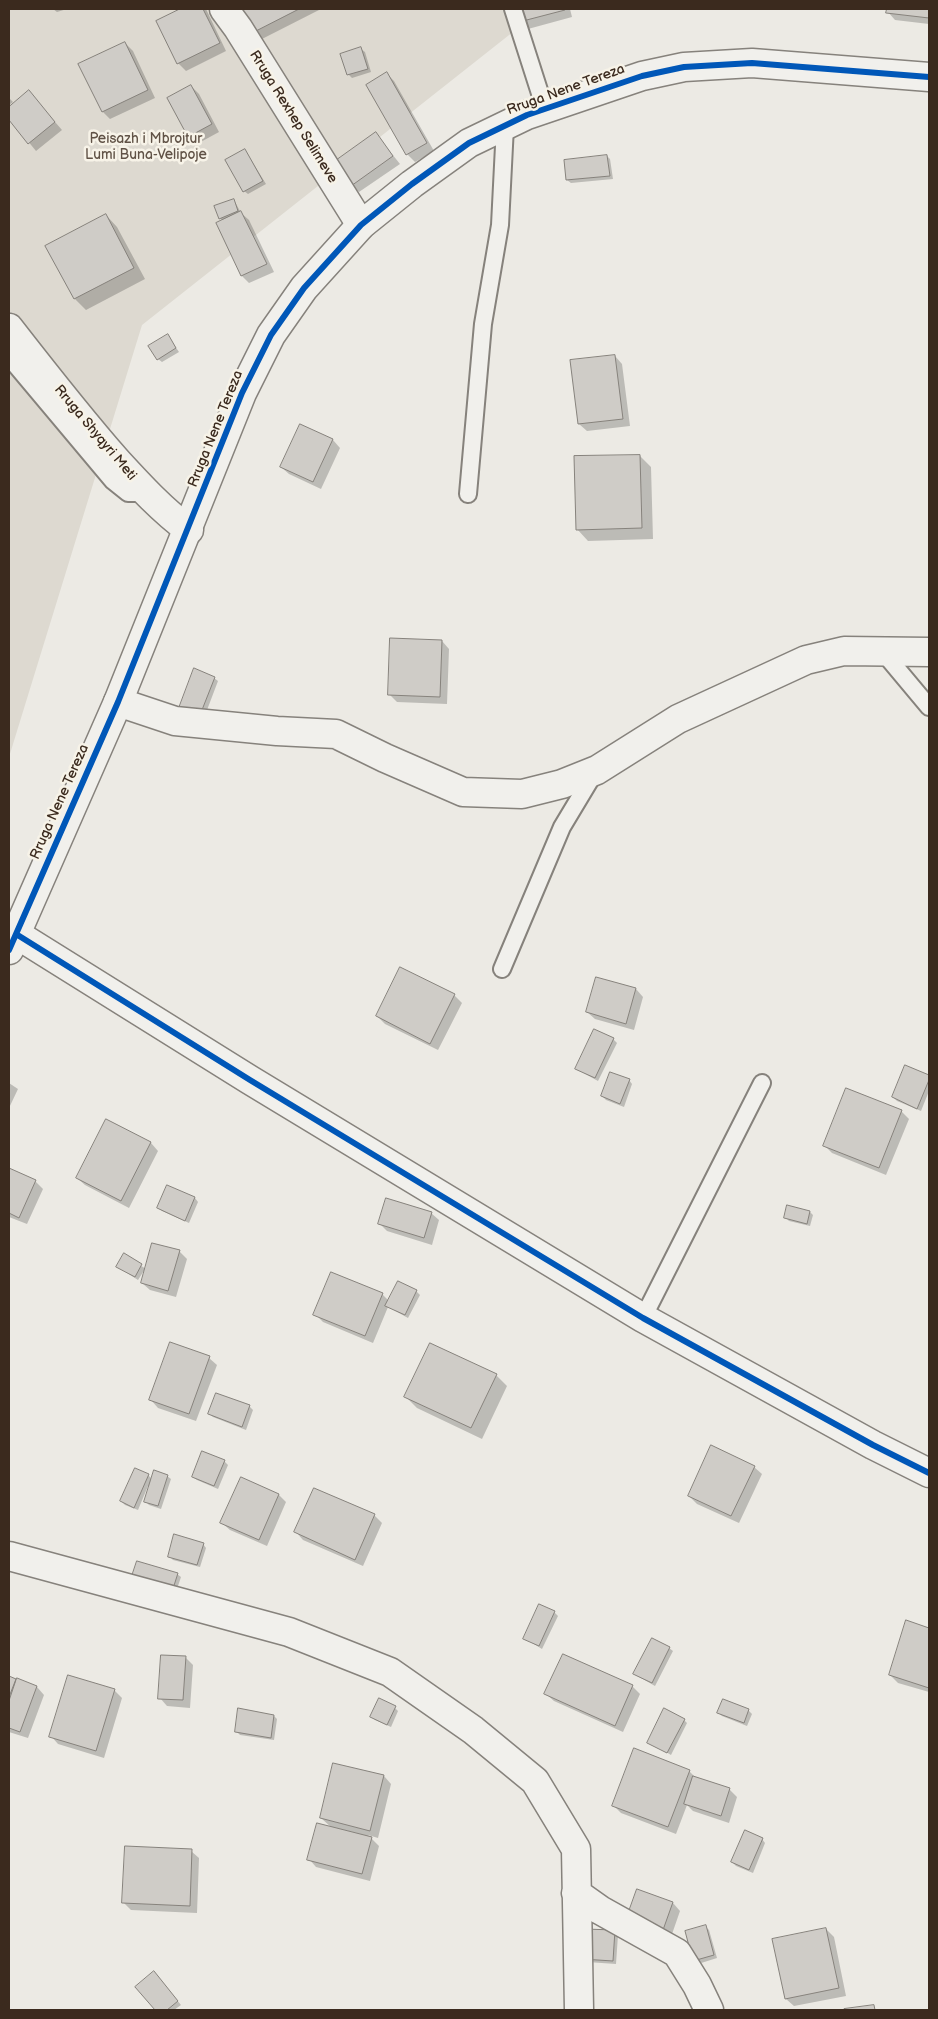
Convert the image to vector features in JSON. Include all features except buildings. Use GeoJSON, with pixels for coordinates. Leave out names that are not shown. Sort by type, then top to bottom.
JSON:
{"type":"FeatureCollection","features":[{"type":"Feature","properties":{"kind":"street","name":"Rruga Rexhep Selimeve"},"geometry":{"type":"LineString","coordinates":[[224,9],[361,226]]}},
{"type":"Feature","properties":{"kind":"street","name":"Rruga Nene Tereza"},"geometry":{"type":"LineString","coordinates":[[12,942],[118,702],[189,530],[242,393],[272,335],[304,288],[361,226],[412,184],[469,143],[527,115],[642,76],[684,66],[752,62],[929,77]]}},
{"type":"Feature","properties":{"kind":"street","name":"Rruga Shyqyri Meti"},"geometry":{"type":"LineString","coordinates":[[9,328],[90,431],[146,493],[170,516],[189,530]]}},
{"type":"Feature","properties":{"kind":"street"},"geometry":{"type":"LineString","coordinates":[[118,702],[175,721],[277,731],[336,734],[463,792],[522,794],[562,784],[596,770],[678,719],[806,660],[844,651],[929,652]]}},
{"type":"Feature","properties":{"kind":"street"},"geometry":{"type":"LineString","coordinates":[[12,942],[250,1080],[643,1318],[873,1446],[929,1472]]}},
{"type":"Feature","properties":{"kind":"street"},"geometry":{"type":"LineString","coordinates":[[9,1556],[289,1632],[390,1672],[473,1730],[535,1781],[576,1849],[579,2010]]}},
{"type":"Feature","properties":{"kind":"street"},"geometry":{"type":"LineString","coordinates":[[576,1893],[600,1910],[677,1953],[697,1985],[709,2010]]}},
{"type":"Feature","properties":{"kind":"lane"},"geometry":{"type":"LineString","coordinates":[[512,9],[545,109]]}},
{"type":"Feature","properties":{"kind":"lane"},"geometry":{"type":"LineString","coordinates":[[468,494],[483,324],[500,225],[505,126]]}},
{"type":"Feature","properties":{"kind":"lane"},"geometry":{"type":"LineString","coordinates":[[9,357],[113,481],[128,494],[146,493]]}},
{"type":"Feature","properties":{"kind":"lane"},"geometry":{"type":"LineString","coordinates":[[883,652],[928,709]]}},
{"type":"Feature","properties":{"kind":"lane"},"geometry":{"type":"LineString","coordinates":[[502,969],[562,827],[596,770]]}},
{"type":"Feature","properties":{"kind":"lane"},"geometry":{"type":"LineString","coordinates":[[643,1318],[762,1083]]}},
{"type":"Feature","properties":{"kind":"green space","name":"Peisazh i Mbrojtur Lumi Buna-Velipoje"},"geometry":{"type":"Polygon","coordinates":[[[9,9],[542,9],[142,325],[9,757],[9,9]]]}},
{"type":"Feature","properties":{"kind":"cycle path"},"geometry":{"type":"LineString","coordinates":[[9,950],[118,702],[242,393],[271,335],[304,288],[361,225],[412,184],[469,143],[527,115],[642,76],[684,67],[752,63],[929,77]]}},
{"type":"Feature","properties":{"kind":"cycle path"},"geometry":{"type":"LineString","coordinates":[[16,934],[250,1080],[643,1318],[873,1445],[929,1473]]}}]}
